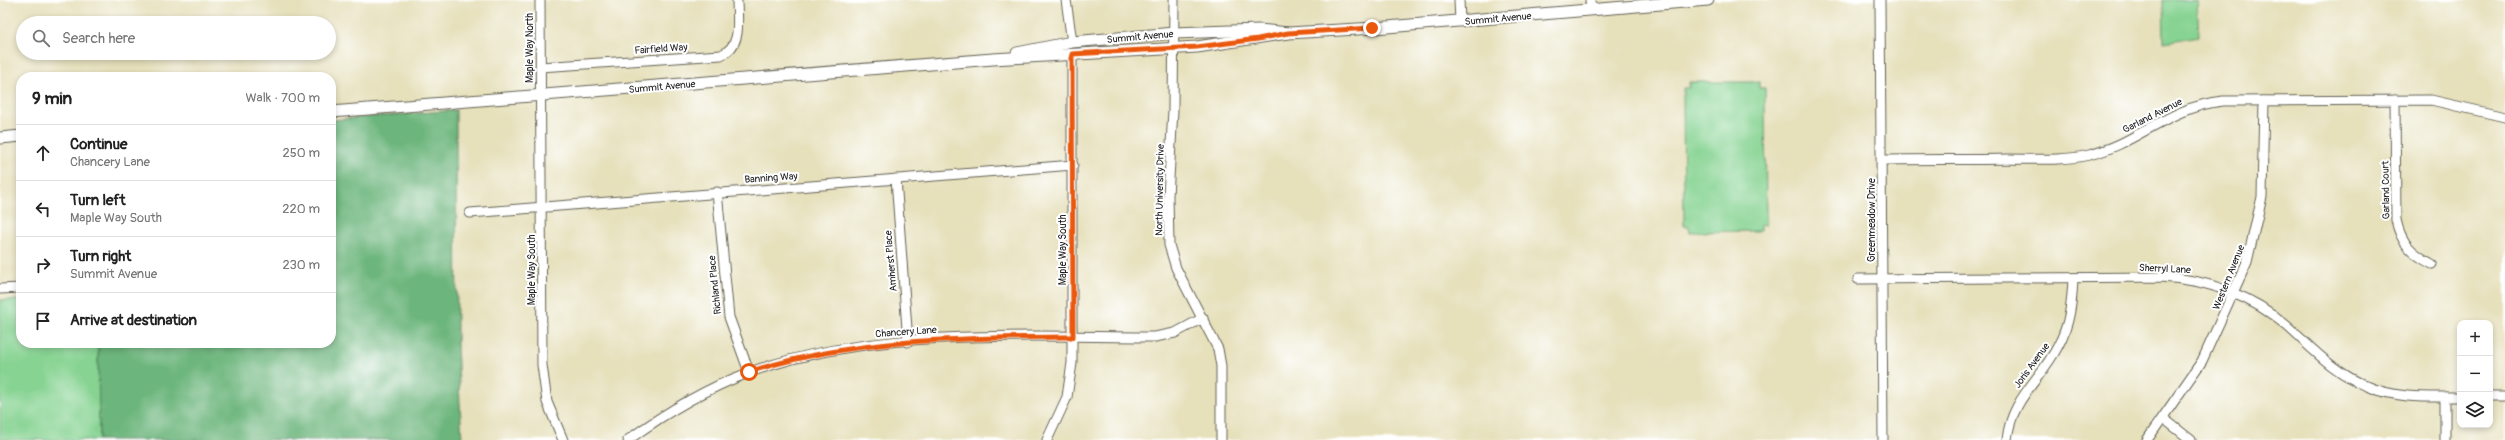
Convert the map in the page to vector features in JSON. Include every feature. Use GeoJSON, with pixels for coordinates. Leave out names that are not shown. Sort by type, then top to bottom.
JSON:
{"type":"FeatureCollection","features":[{"type":"Feature","properties":{"kind":"main road","name":"Summit Avenue"},"geometry":{"type":"LineString","coordinates":[[336,112],[540,97],[994,59],[1174,49],[1258,39],[1288,33],[1460,21],[1591,5],[1708,0]]}},
{"type":"Feature","properties":{"kind":"main road","name":"Summit Avenue"},"geometry":{"type":"LineString","coordinates":[[994,59],[1031,49],[1072,42],[1174,33],[1258,30],[1288,33]]}},
{"type":"Feature","properties":{"kind":"main road"},"geometry":{"type":"LineString","coordinates":[[0,138],[16,136]]}},
{"type":"Feature","properties":{"kind":"street","name":"Maple Way North"},"geometry":{"type":"LineString","coordinates":[[540,0],[540,97]]}},
{"type":"Feature","properties":{"kind":"street","name":"Fairfield Way"},"geometry":{"type":"LineString","coordinates":[[540,67],[721,55],[732,48],[736,41],[737,0]]}},
{"type":"Feature","properties":{"kind":"street"},"geometry":{"type":"LineString","coordinates":[[1066,0],[1072,42]]}},
{"type":"Feature","properties":{"kind":"street","name":"North University Drive"},"geometry":{"type":"LineString","coordinates":[[1174,0],[1174,49],[1168,196],[1169,244],[1176,268],[1203,318],[1220,356],[1221,440]]}},
{"type":"Feature","properties":{"kind":"street"},"geometry":{"type":"LineString","coordinates":[[1459,0],[1460,21]]}},
{"type":"Feature","properties":{"kind":"street","name":"Greenmeadow Drive"},"geometry":{"type":"LineString","coordinates":[[1880,0],[1883,440]]}},
{"type":"Feature","properties":{"kind":"street","name":"Maple Way South"},"geometry":{"type":"LineString","coordinates":[[1048,440],[1067,397],[1073,337],[1072,54]]}},
{"type":"Feature","properties":{"kind":"street","name":"Maple Way South"},"geometry":{"type":"LineString","coordinates":[[540,97],[543,372],[547,402],[563,440]]}},
{"type":"Feature","properties":{"kind":"street","name":"Western Avenue"},"geometry":{"type":"LineString","coordinates":[[2147,440],[2202,361],[2234,294],[2253,244],[2262,197],[2264,100]]}},
{"type":"Feature","properties":{"kind":"street","name":"Garland Court"},"geometry":{"type":"LineString","coordinates":[[2395,100],[2396,220],[2399,232],[2412,253],[2432,264]]}},
{"type":"Feature","properties":{"kind":"street","name":"Garland Avenue"},"geometry":{"type":"LineString","coordinates":[[1882,160],[2079,157],[2119,144],[2165,118],[2189,107],[2223,101],[2431,100],[2505,117]]}},
{"type":"Feature","properties":{"kind":"street","name":"Banning Way"},"geometry":{"type":"LineString","coordinates":[[470,213],[716,192],[1073,165]]}},
{"type":"Feature","properties":{"kind":"street","name":"Amherst Place"},"geometry":{"type":"LineString","coordinates":[[896,178],[908,342]]}},
{"type":"Feature","properties":{"kind":"street","name":"Richland Place"},"geometry":{"type":"LineString","coordinates":[[716,192],[729,317],[749,372]]}},
{"type":"Feature","properties":{"kind":"street","name":"Joris Avenue"},"geometry":{"type":"LineString","coordinates":[[2007,440],[2012,420],[2022,396],[2052,356],[2064,334],[2070,314],[2073,278]]}},
{"type":"Feature","properties":{"kind":"street","name":"Sherryl Lane"},"geometry":{"type":"LineString","coordinates":[[1858,279],[2180,278],[2234,294],[2274,316],[2323,360],[2350,378],[2394,394],[2445,397],[2457,396]]}},
{"type":"Feature","properties":{"kind":"street"},"geometry":{"type":"LineString","coordinates":[[0,289],[16,288]]}},
{"type":"Feature","properties":{"kind":"street","name":"Chancery Lane"},"geometry":{"type":"LineString","coordinates":[[628,440],[684,403],[749,372],[832,350],[908,342],[1166,336],[1182,331],[1203,318]]}},
{"type":"Feature","properties":{"kind":"street"},"geometry":{"type":"LineString","coordinates":[[2493,396],[2505,396]]}},
{"type":"Feature","properties":{"kind":"street"},"geometry":{"type":"LineString","coordinates":[[2445,397],[2445,440]]}},
{"type":"Feature","properties":{"kind":"street"},"geometry":{"type":"LineString","coordinates":[[2163,418],[2191,440]]}},
{"type":"Feature","properties":{"kind":"green space"},"geometry":{"type":"Polygon","coordinates":[[[2163,0],[2197,0],[2199,36],[2164,42],[2163,0]]]}},
{"type":"Feature","properties":{"kind":"green space"},"geometry":{"type":"Polygon","coordinates":[[[1689,82],[1759,82],[1759,88],[1765,88],[1766,225],[1760,225],[1760,231],[1690,232],[1689,226],[1684,226],[1683,88],[1689,88],[1689,82]]]}},
{"type":"Feature","properties":{"kind":"green space"},"geometry":{"type":"Polygon","coordinates":[[[456,110],[457,346],[462,440],[99,440],[98,348],[336,348],[336,120],[456,110]]]}},
{"type":"Feature","properties":{"kind":"green space"},"geometry":{"type":"Polygon","coordinates":[[[0,300],[16,300],[16,348],[98,348],[99,440],[0,440],[0,300]]]}},
{"type":"Feature","properties":{"kind":"route"},"geometry":{"type":"LineString","coordinates":[[749,372],[800,357],[857,346],[933,340],[1073,337],[1072,54],[1174,49],[1258,39],[1288,33],[1372,28]]}}]}
